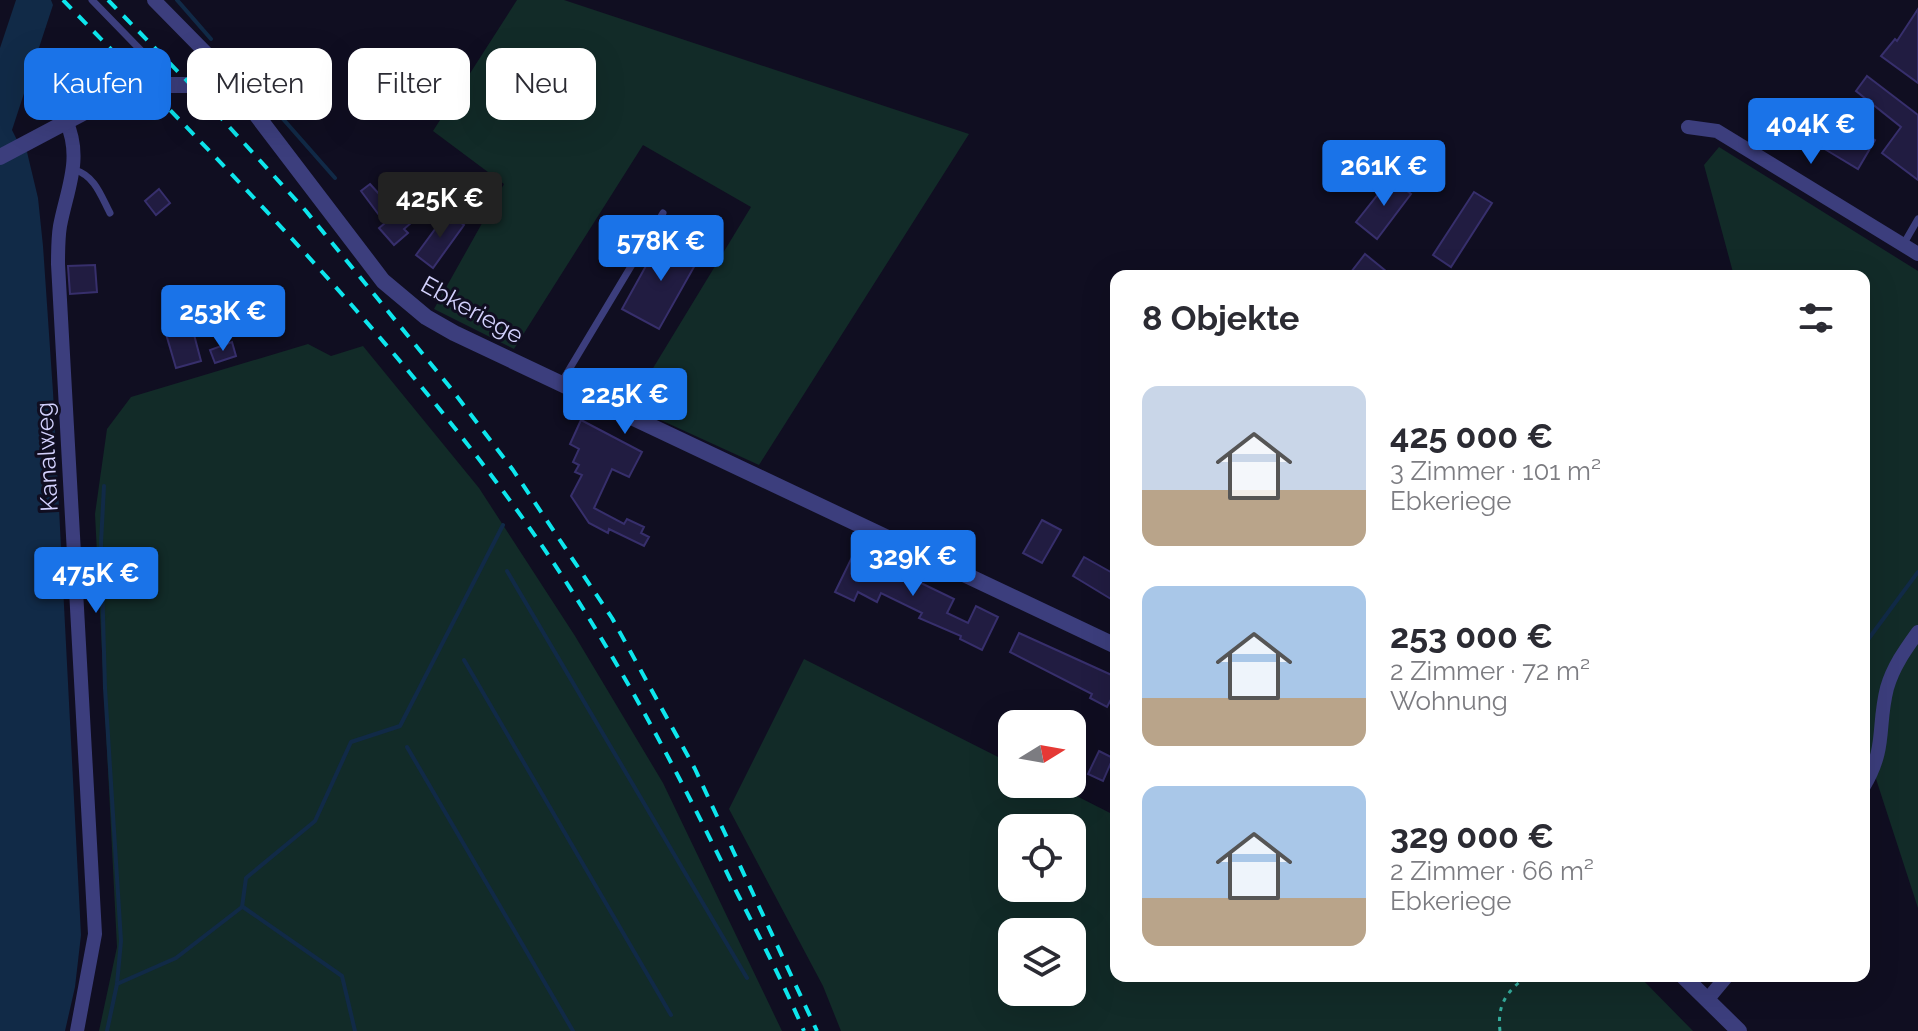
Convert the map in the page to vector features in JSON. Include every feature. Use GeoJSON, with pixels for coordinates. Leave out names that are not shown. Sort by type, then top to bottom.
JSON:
{"type":"FeatureCollection","features":[{"type":"Feature","properties":{"kind":"street"},"geometry":{"type":"LineString","coordinates":[[154,0],[201,48]]}},
{"type":"Feature","properties":{"kind":"street","name":"Ebkeriege"},"geometry":{"type":"LineString","coordinates":[[260,120],[383,281],[405,301],[454,333],[1110,643]]}},
{"type":"Feature","properties":{"kind":"street","name":"Ebkeriege"},"geometry":{"type":"LineString","coordinates":[[0,157],[66,121]]}},
{"type":"Feature","properties":{"kind":"street","name":"Kanalweg"},"geometry":{"type":"LineString","coordinates":[[66,121],[74,140],[75,170],[60,229],[58,264],[95,934],[77,1031]]}},
{"type":"Feature","properties":{"kind":"street"},"geometry":{"type":"LineString","coordinates":[[1688,127],[1717,131],[1918,254]]}},
{"type":"Feature","properties":{"kind":"street"},"geometry":{"type":"LineString","coordinates":[[1870,776],[1881,745],[1886,691],[1892,672],[1918,632]]}},
{"type":"Feature","properties":{"kind":"street"},"geometry":{"type":"LineString","coordinates":[[1689,982],[1739,1031]]}},
{"type":"Feature","properties":{"kind":"street"},"geometry":{"type":"LineString","coordinates":[[1707,1000],[1722,982]]}},
{"type":"Feature","properties":{"kind":"lane"},"geometry":{"type":"LineString","coordinates":[[92,0],[139,48]]}},
{"type":"Feature","properties":{"kind":"lane"},"geometry":{"type":"LineString","coordinates":[[75,170],[94,181],[110,213]]}},
{"type":"Feature","properties":{"kind":"lane"},"geometry":{"type":"LineString","coordinates":[[561,383],[663,213]]}},
{"type":"Feature","properties":{"kind":"lane"},"geometry":{"type":"LineString","coordinates":[[1903,245],[1918,219]]}},
{"type":"Feature","properties":{"kind":"path"},"geometry":{"type":"LineString","coordinates":[[1500,1031],[1498,1012],[1509,991],[1520,982]]}},
{"type":"Feature","properties":{"kind":"green space"},"geometry":{"type":"Polygon","coordinates":[[[517,0],[564,0],[969,134],[759,465],[630,406],[751,207],[643,145],[514,349],[434,309],[504,184],[433,131],[440,120],[470,120],[470,73],[486,48],[486,120],[596,120],[596,48],[486,48],[517,0]]]}},
{"type":"Feature","properties":{"kind":"green space"},"geometry":{"type":"Polygon","coordinates":[[[1719,147],[1918,271],[1918,908],[1870,760],[1870,270],[1732,270],[1704,165],[1719,147]]]}},
{"type":"Feature","properties":{"kind":"green space"},"geometry":{"type":"Polygon","coordinates":[[[308,344],[331,356],[363,346],[479,488],[575,636],[663,783],[782,1031],[99,1031],[117,947],[95,514],[107,429],[131,397],[308,344]]]}},
{"type":"Feature","properties":{"kind":"green space"},"geometry":{"type":"Polygon","coordinates":[[[804,659],[998,757],[998,798],[1081,798],[1110,813],[1110,982],[1645,982],[1693,1031],[841,1031],[823,986],[729,809],[804,659]]]}},
{"type":"Feature","properties":{"kind":"water"},"geometry":{"type":"Polygon","coordinates":[[[16,0],[51,0],[53,5],[39,48],[24,48],[24,93],[12,130],[23,152],[27,152],[38,198],[53,392],[81,935],[75,987],[65,1031],[0,1031],[0,48],[16,0]]]}},
{"type":"Feature","properties":{"kind":"building"},"geometry":{"type":"Polygon","coordinates":[[[1918,9],[1918,83],[1881,56],[1895,39],[1897,41],[1918,9]]]}},
{"type":"Feature","properties":{"kind":"building"},"geometry":{"type":"Polygon","coordinates":[[[1867,76],[1918,115],[1918,180],[1882,153],[1901,127],[1856,91],[1867,76]]]}},
{"type":"Feature","properties":{"kind":"building"},"geometry":{"type":"Polygon","coordinates":[[[1851,126],[1875,140],[1858,169],[1818,145],[1828,129],[1844,139],[1851,126]]]}},
{"type":"Feature","properties":{"kind":"building"},"geometry":{"type":"Polygon","coordinates":[[[1391,178],[1411,194],[1377,239],[1356,222],[1391,178]]]}},
{"type":"Feature","properties":{"kind":"building"},"geometry":{"type":"Polygon","coordinates":[[[370,184],[400,217],[411,207],[419,216],[404,229],[408,233],[394,245],[379,228],[385,223],[361,191],[370,184]]]}},
{"type":"Feature","properties":{"kind":"building"},"geometry":{"type":"Polygon","coordinates":[[[159,189],[170,203],[156,215],[145,201],[159,189]]]}},
{"type":"Feature","properties":{"kind":"building"},"geometry":{"type":"Polygon","coordinates":[[[1474,192],[1492,203],[1451,267],[1433,255],[1474,192]]]}},
{"type":"Feature","properties":{"kind":"building"},"geometry":{"type":"Polygon","coordinates":[[[447,213],[464,225],[433,268],[416,255],[447,213]]]}},
{"type":"Feature","properties":{"kind":"building"},"geometry":{"type":"Polygon","coordinates":[[[662,237],[699,258],[659,329],[622,309],[662,237]]]}},
{"type":"Feature","properties":{"kind":"building"},"geometry":{"type":"Polygon","coordinates":[[[1365,254],[1385,270],[1353,270],[1365,254]]]}},
{"type":"Feature","properties":{"kind":"building"},"geometry":{"type":"Polygon","coordinates":[[[95,265],[97,292],[70,294],[68,266],[95,265]]]}},
{"type":"Feature","properties":{"kind":"building"},"geometry":{"type":"Polygon","coordinates":[[[192,327],[201,361],[176,368],[166,334],[192,327]]]}},
{"type":"Feature","properties":{"kind":"building"},"geometry":{"type":"Polygon","coordinates":[[[232,342],[236,356],[215,363],[210,350],[232,342]]]}},
{"type":"Feature","properties":{"kind":"building"},"geometry":{"type":"Polygon","coordinates":[[[581,420],[642,452],[629,477],[612,469],[594,508],[624,524],[627,519],[644,527],[641,533],[649,537],[644,546],[589,523],[571,496],[582,475],[575,472],[579,465],[573,462],[579,449],[570,444],[581,420]]]}},
{"type":"Feature","properties":{"kind":"building"},"geometry":{"type":"Polygon","coordinates":[[[1042,520],[1061,530],[1042,563],[1023,553],[1042,520]]]}},
{"type":"Feature","properties":{"kind":"building"},"geometry":{"type":"Polygon","coordinates":[[[855,551],[954,599],[947,613],[968,623],[976,606],[998,617],[982,650],[960,639],[961,636],[919,618],[922,613],[881,593],[877,602],[858,592],[854,601],[835,592],[855,551]]]}},
{"type":"Feature","properties":{"kind":"building"},"geometry":{"type":"Polygon","coordinates":[[[1084,557],[1110,572],[1110,598],[1073,576],[1084,557]]]}},
{"type":"Feature","properties":{"kind":"building"},"geometry":{"type":"Polygon","coordinates":[[[1019,633],[1110,674],[1110,701],[1107,707],[1090,698],[1092,694],[1010,652],[1019,633]]]}},
{"type":"Feature","properties":{"kind":"building"},"geometry":{"type":"Polygon","coordinates":[[[1099,751],[1110,756],[1103,781],[1088,774],[1099,751]]]}},
{"type":"Feature","properties":{"kind":"waterway"},"geometry":{"type":"LineString","coordinates":[[177,0],[211,39]]}},
{"type":"Feature","properties":{"kind":"waterway"},"geometry":{"type":"LineString","coordinates":[[284,120],[335,178]]}},
{"type":"Feature","properties":{"kind":"waterway"},"geometry":{"type":"LineString","coordinates":[[104,486],[101,543],[105,688],[121,941],[117,984],[107,1031]]}},
{"type":"Feature","properties":{"kind":"waterway"},"geometry":{"type":"LineString","coordinates":[[117,984],[176,958],[242,907],[246,878],[315,821],[351,742],[400,726],[503,525]]}},
{"type":"Feature","properties":{"kind":"waterway"},"geometry":{"type":"LineString","coordinates":[[507,571],[747,978]]}},
{"type":"Feature","properties":{"kind":"waterway"},"geometry":{"type":"LineString","coordinates":[[1870,637],[1918,572]]}},
{"type":"Feature","properties":{"kind":"waterway"},"geometry":{"type":"LineString","coordinates":[[464,660],[671,1015]]}},
{"type":"Feature","properties":{"kind":"waterway"},"geometry":{"type":"LineString","coordinates":[[407,747],[573,1031]]}},
{"type":"Feature","properties":{"kind":"waterway"},"geometry":{"type":"LineString","coordinates":[[243,907],[342,976],[355,1031]]}},
{"type":"Feature","properties":{"kind":"railway"},"geometry":{"type":"LineString","coordinates":[[63,0],[288,234],[396,356],[531,530],[594,627],[679,777],[804,1031]]}},
{"type":"Feature","properties":{"kind":"railway"},"geometry":{"type":"LineString","coordinates":[[108,0],[306,211],[449,386],[513,470],[612,618],[695,769],[817,1031]]}}]}
